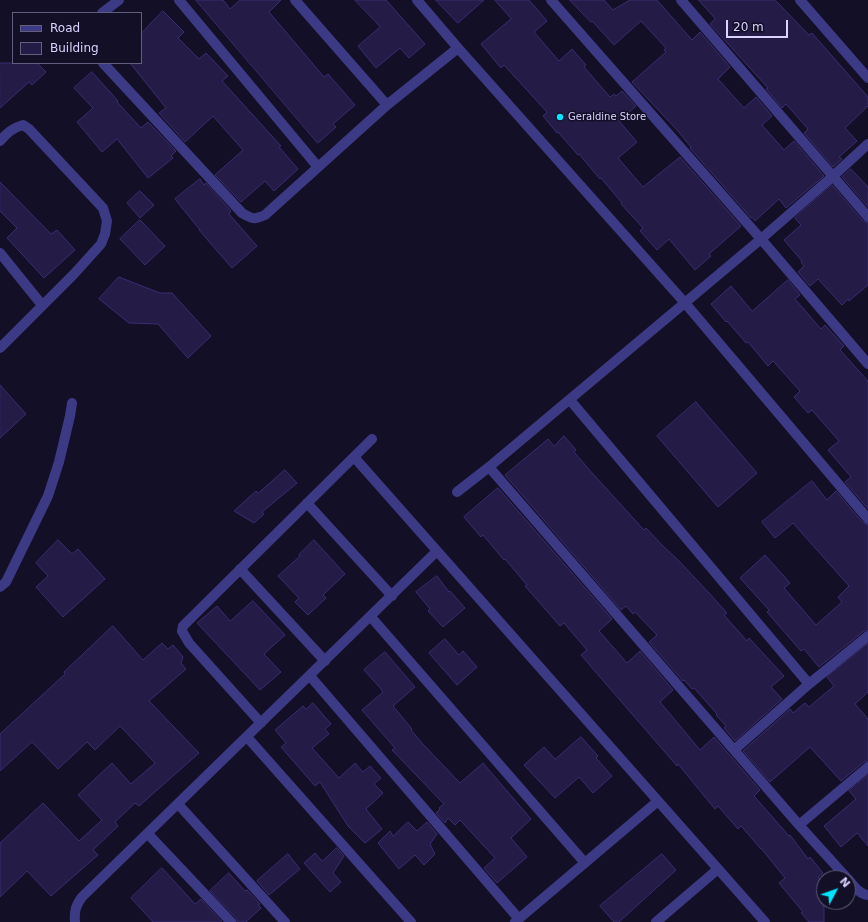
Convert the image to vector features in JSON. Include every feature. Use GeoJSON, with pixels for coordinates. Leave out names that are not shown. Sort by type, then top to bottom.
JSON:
{"type":"FeatureCollection","features":[{"type":"Feature","properties":{"kind":"street"},"geometry":{"type":"LineString","coordinates":[[103,12],[119,0]]}},
{"type":"Feature","properties":{"kind":"street"},"geometry":{"type":"LineString","coordinates":[[179,0],[318,167]]}},
{"type":"Feature","properties":{"kind":"street"},"geometry":{"type":"LineString","coordinates":[[295,0],[387,105]]}},
{"type":"Feature","properties":{"kind":"street"},"geometry":{"type":"LineString","coordinates":[[417,0],[685,303],[868,519]]}},
{"type":"Feature","properties":{"kind":"street"},"geometry":{"type":"LineString","coordinates":[[551,0],[868,364]]}},
{"type":"Feature","properties":{"kind":"street"},"geometry":{"type":"LineString","coordinates":[[680,0],[868,217]]}},
{"type":"Feature","properties":{"kind":"street"},"geometry":{"type":"LineString","coordinates":[[800,0],[868,78]]}},
{"type":"Feature","properties":{"kind":"street"},"geometry":{"type":"LineString","coordinates":[[104,64],[242,213],[250,218],[256,219],[265,214],[387,105],[458,48]]}},
{"type":"Feature","properties":{"kind":"street"},"geometry":{"type":"LineString","coordinates":[[0,141],[16,127],[23,125],[30,129],[103,208],[107,221],[105,234],[101,244],[74,274],[0,348]]}},
{"type":"Feature","properties":{"kind":"street"},"geometry":{"type":"LineString","coordinates":[[457,492],[570,400],[685,303],[832,177],[868,144]]}},
{"type":"Feature","properties":{"kind":"street"},"geometry":{"type":"LineString","coordinates":[[0,253],[42,305]]}},
{"type":"Feature","properties":{"kind":"street"},"geometry":{"type":"LineString","coordinates":[[570,400],[809,684]]}},
{"type":"Feature","properties":{"kind":"street"},"geometry":{"type":"LineString","coordinates":[[0,587],[6,582],[48,496],[70,416],[72,403]]}},
{"type":"Feature","properties":{"kind":"street"},"geometry":{"type":"LineString","coordinates":[[261,723],[189,643],[182,631],[183,626],[186,621],[372,438]]}},
{"type":"Feature","properties":{"kind":"street"},"geometry":{"type":"LineString","coordinates":[[354,456],[437,552],[765,922]]}},
{"type":"Feature","properties":{"kind":"street"},"geometry":{"type":"LineString","coordinates":[[489,467],[839,870]]}},
{"type":"Feature","properties":{"kind":"street"},"geometry":{"type":"LineString","coordinates":[[307,503],[392,596]]}},
{"type":"Feature","properties":{"kind":"street"},"geometry":{"type":"LineString","coordinates":[[75,922],[74,913],[77,904],[437,552]]}},
{"type":"Feature","properties":{"kind":"street"},"geometry":{"type":"LineString","coordinates":[[240,569],[325,661]]}},
{"type":"Feature","properties":{"kind":"street"},"geometry":{"type":"LineString","coordinates":[[371,616],[585,862]]}},
{"type":"Feature","properties":{"kind":"street"},"geometry":{"type":"LineString","coordinates":[[734,750],[809,684],[868,636]]}},
{"type":"Feature","properties":{"kind":"street"},"geometry":{"type":"LineString","coordinates":[[310,676],[517,920],[658,801]]}},
{"type":"Feature","properties":{"kind":"street"},"geometry":{"type":"LineString","coordinates":[[247,737],[411,922]]}},
{"type":"Feature","properties":{"kind":"street"},"geometry":{"type":"LineString","coordinates":[[799,825],[868,767]]}},
{"type":"Feature","properties":{"kind":"street"},"geometry":{"type":"LineString","coordinates":[[178,804],[285,922]]}},
{"type":"Feature","properties":{"kind":"street"},"geometry":{"type":"LineString","coordinates":[[148,834],[231,922]]}},
{"type":"Feature","properties":{"kind":"street"},"geometry":{"type":"LineString","coordinates":[[656,922],[718,869]]}},
{"type":"Feature","properties":{"kind":"street"},"geometry":{"type":"LineString","coordinates":[[856,889],[865,896],[868,896]]}},
{"type":"Feature","properties":{"kind":"building"},"geometry":{"type":"Polygon","coordinates":[[[196,0],[223,0],[230,9],[240,0],[281,0],[269,12],[324,77],[328,74],[355,105],[333,124],[336,127],[318,143],[196,0]]]}},
{"type":"Feature","properties":{"kind":"building"},"geometry":{"type":"Polygon","coordinates":[[[355,0],[386,0],[425,44],[409,58],[400,48],[376,68],[358,46],[380,27],[355,0]]]}},
{"type":"Feature","properties":{"kind":"building"},"geometry":{"type":"Polygon","coordinates":[[[436,0],[484,0],[458,23],[436,0]]]}},
{"type":"Feature","properties":{"kind":"building"},"geometry":{"type":"Polygon","coordinates":[[[495,0],[529,0],[547,21],[534,32],[559,61],[572,49],[586,65],[584,67],[610,97],[614,94],[616,96],[622,91],[636,106],[619,121],[637,142],[618,158],[643,187],[680,157],[741,226],[709,254],[711,256],[695,270],[669,239],[657,250],[640,231],[643,228],[621,204],[622,203],[601,178],[600,179],[579,154],[578,155],[558,132],[557,133],[543,116],[547,112],[504,65],[501,68],[481,44],[511,19],[495,0]]]}},
{"type":"Feature","properties":{"kind":"building"},"geometry":{"type":"Polygon","coordinates":[[[570,0],[604,0],[613,10],[630,0],[657,0],[692,40],[700,32],[730,67],[718,79],[744,108],[756,97],[772,116],[762,125],[784,150],[794,141],[824,176],[786,208],[779,199],[755,221],[690,148],[691,147],[678,131],[632,82],[666,52],[664,50],[666,48],[641,21],[614,45],[570,0]]]}},
{"type":"Feature","properties":{"kind":"building"},"geometry":{"type":"Polygon","coordinates":[[[699,0],[775,0],[809,35],[812,33],[868,97],[868,106],[845,128],[857,141],[839,157],[842,159],[833,167],[804,133],[808,129],[786,104],[782,108],[766,89],[768,88],[710,24],[715,19],[699,0]]]}},
{"type":"Feature","properties":{"kind":"building"},"geometry":{"type":"Polygon","coordinates":[[[163,11],[184,32],[178,38],[199,59],[206,53],[228,76],[222,81],[281,146],[279,147],[298,169],[274,191],[265,181],[241,202],[215,175],[243,150],[213,116],[185,142],[159,113],[166,108],[131,64],[142,64],[142,33],[163,11]]]}},
{"type":"Feature","properties":{"kind":"building"},"geometry":{"type":"Polygon","coordinates":[[[0,63],[38,64],[46,72],[32,85],[29,82],[0,108],[0,63]]]}},
{"type":"Feature","properties":{"kind":"building"},"geometry":{"type":"Polygon","coordinates":[[[92,72],[141,128],[148,122],[176,151],[171,156],[173,158],[148,178],[117,139],[102,152],[77,122],[93,108],[74,88],[92,72]]]}},
{"type":"Feature","properties":{"kind":"building"},"geometry":{"type":"Polygon","coordinates":[[[851,169],[868,187],[868,207],[842,177],[851,169]]]}},
{"type":"Feature","properties":{"kind":"building"},"geometry":{"type":"Polygon","coordinates":[[[200,179],[204,185],[206,183],[231,211],[229,214],[257,246],[232,268],[199,230],[175,199],[200,179]]]}},
{"type":"Feature","properties":{"kind":"building"},"geometry":{"type":"Polygon","coordinates":[[[0,182],[51,234],[57,230],[75,250],[44,278],[7,238],[17,228],[0,211],[0,182]]]}},
{"type":"Feature","properties":{"kind":"building"},"geometry":{"type":"Polygon","coordinates":[[[832,185],[863,221],[868,223],[868,285],[842,305],[818,279],[810,286],[798,272],[804,266],[801,262],[802,261],[784,240],[801,225],[795,218],[832,185]]]}},
{"type":"Feature","properties":{"kind":"building"},"geometry":{"type":"Polygon","coordinates":[[[140,191],[154,205],[140,218],[127,203],[140,191]]]}},
{"type":"Feature","properties":{"kind":"building"},"geometry":{"type":"Polygon","coordinates":[[[140,220],[165,246],[145,265],[120,239],[140,220]]]}},
{"type":"Feature","properties":{"kind":"building"},"geometry":{"type":"Polygon","coordinates":[[[119,277],[160,293],[172,293],[211,336],[188,358],[158,324],[129,323],[99,299],[119,277]]]}},
{"type":"Feature","properties":{"kind":"building"},"geometry":{"type":"Polygon","coordinates":[[[788,280],[800,295],[795,299],[821,329],[825,325],[844,346],[840,350],[868,381],[868,509],[845,482],[851,477],[828,450],[839,441],[812,410],[808,413],[794,397],[800,391],[773,361],[768,366],[748,342],[746,343],[711,304],[731,286],[752,311],[788,280]]]}},
{"type":"Feature","properties":{"kind":"building"},"geometry":{"type":"Polygon","coordinates":[[[0,385],[26,414],[0,438],[0,385]]]}},
{"type":"Feature","properties":{"kind":"building"},"geometry":{"type":"Polygon","coordinates":[[[696,402],[757,473],[718,507],[657,436],[696,402]]]}},
{"type":"Feature","properties":{"kind":"building"},"geometry":{"type":"Polygon","coordinates":[[[564,436],[576,450],[574,452],[644,530],[646,528],[679,561],[727,613],[724,615],[747,641],[749,638],[784,676],[771,687],[782,699],[735,741],[724,728],[726,726],[716,715],[717,714],[694,688],[692,689],[684,680],[683,681],[649,642],[657,635],[635,612],[633,614],[626,606],[621,610],[505,475],[548,439],[554,446],[564,436]]]}},
{"type":"Feature","properties":{"kind":"building"},"geometry":{"type":"Polygon","coordinates":[[[285,470],[297,483],[262,512],[264,514],[254,523],[234,511],[256,491],[258,493],[285,470]]]}},
{"type":"Feature","properties":{"kind":"building"},"geometry":{"type":"Polygon","coordinates":[[[812,481],[827,500],[836,491],[863,523],[868,525],[868,630],[864,631],[819,667],[804,649],[801,651],[767,612],[769,610],[740,578],[765,555],[790,583],[784,588],[816,625],[842,602],[838,597],[849,586],[793,523],[775,538],[762,522],[812,481]]]}},
{"type":"Feature","properties":{"kind":"building"},"geometry":{"type":"Polygon","coordinates":[[[498,488],[612,619],[599,631],[627,663],[640,651],[673,690],[660,702],[700,750],[714,737],[760,790],[754,796],[789,836],[790,835],[808,859],[810,857],[821,870],[816,870],[816,910],[824,910],[824,922],[809,922],[801,913],[803,912],[779,883],[785,878],[761,848],[741,826],[738,829],[718,806],[715,809],[678,764],[677,766],[581,655],[587,650],[564,623],[560,626],[525,586],[527,585],[505,559],[504,560],[483,535],[481,537],[464,517],[498,488]]]}},
{"type":"Feature","properties":{"kind":"building"},"geometry":{"type":"Polygon","coordinates":[[[58,540],[72,554],[78,549],[105,579],[63,617],[36,587],[48,576],[36,563],[58,540]]]}},
{"type":"Feature","properties":{"kind":"building"},"geometry":{"type":"Polygon","coordinates":[[[314,540],[345,574],[323,595],[326,598],[308,615],[295,602],[299,598],[278,576],[300,556],[299,555],[314,540]]]}},
{"type":"Feature","properties":{"kind":"building"},"geometry":{"type":"Polygon","coordinates":[[[437,576],[449,592],[450,591],[465,608],[443,627],[428,611],[430,609],[416,592],[437,576]]]}},
{"type":"Feature","properties":{"kind":"building"},"geometry":{"type":"Polygon","coordinates":[[[253,601],[285,635],[264,654],[281,672],[260,690],[197,623],[217,606],[230,621],[253,601]]]}},
{"type":"Feature","properties":{"kind":"building"},"geometry":{"type":"Polygon","coordinates":[[[113,626],[143,660],[162,643],[168,649],[173,645],[183,657],[181,663],[186,669],[149,701],[199,753],[139,806],[135,803],[115,822],[118,826],[93,850],[98,855],[51,896],[27,871],[0,897],[0,843],[43,803],[79,841],[102,820],[78,795],[112,763],[131,784],[155,763],[120,726],[95,750],[87,742],[58,769],[32,742],[0,771],[0,734],[65,674],[64,672],[113,626]]]}},
{"type":"Feature","properties":{"kind":"building"},"geometry":{"type":"Polygon","coordinates":[[[445,639],[459,655],[463,651],[477,667],[457,685],[429,653],[445,639]]]}},
{"type":"Feature","properties":{"kind":"building"},"geometry":{"type":"Polygon","coordinates":[[[868,644],[868,692],[855,704],[868,719],[868,761],[864,762],[841,781],[810,747],[770,782],[743,751],[790,709],[793,713],[805,703],[809,707],[834,686],[827,677],[868,644]]]}},
{"type":"Feature","properties":{"kind":"building"},"geometry":{"type":"Polygon","coordinates":[[[385,652],[415,687],[393,706],[421,742],[460,783],[483,763],[531,819],[511,838],[527,857],[497,883],[484,868],[495,858],[460,820],[455,825],[448,818],[445,823],[436,813],[444,804],[392,750],[395,748],[362,710],[383,692],[364,670],[385,652]]]}},
{"type":"Feature","properties":{"kind":"building"},"geometry":{"type":"Polygon","coordinates":[[[313,703],[331,724],[325,729],[329,734],[312,748],[339,778],[355,763],[363,772],[370,766],[381,778],[374,784],[383,793],[366,809],[382,829],[365,843],[348,826],[320,782],[315,786],[281,747],[286,743],[275,730],[303,706],[306,709],[313,703]]]}},
{"type":"Feature","properties":{"kind":"building"},"geometry":{"type":"Polygon","coordinates":[[[581,737],[598,756],[596,758],[612,776],[593,793],[579,777],[555,798],[524,765],[544,747],[555,759],[581,737]]]}},
{"type":"Feature","properties":{"kind":"building"},"geometry":{"type":"Polygon","coordinates":[[[868,775],[868,846],[857,833],[841,847],[824,826],[856,799],[849,791],[868,775]]]}},
{"type":"Feature","properties":{"kind":"building"},"geometry":{"type":"Polygon","coordinates":[[[408,822],[417,831],[427,822],[437,834],[430,844],[435,854],[424,865],[415,855],[399,869],[378,843],[390,831],[393,836],[408,822]]]}},
{"type":"Feature","properties":{"kind":"building"},"geometry":{"type":"Polygon","coordinates":[[[337,848],[344,856],[333,873],[341,882],[330,892],[304,863],[315,853],[322,861],[337,848]]]}},
{"type":"Feature","properties":{"kind":"building"},"geometry":{"type":"Polygon","coordinates":[[[288,854],[300,869],[269,895],[257,881],[288,854]]]}},
{"type":"Feature","properties":{"kind":"building"},"geometry":{"type":"Polygon","coordinates":[[[662,854],[676,870],[619,922],[614,922],[600,906],[662,854]]]}},
{"type":"Feature","properties":{"kind":"building"},"geometry":{"type":"Polygon","coordinates":[[[162,868],[195,904],[201,899],[222,922],[153,922],[131,898],[162,868]]]}},
{"type":"Feature","properties":{"kind":"building"},"geometry":{"type":"Polygon","coordinates":[[[229,873],[245,891],[247,890],[260,904],[258,905],[261,908],[246,922],[237,922],[236,918],[210,891],[229,873]]]}},
{"type":"Feature","properties":{"kind":"place","name":"Geraldine Store"},"geometry":{"type":"Point","coordinates":[560,117]}}]}
